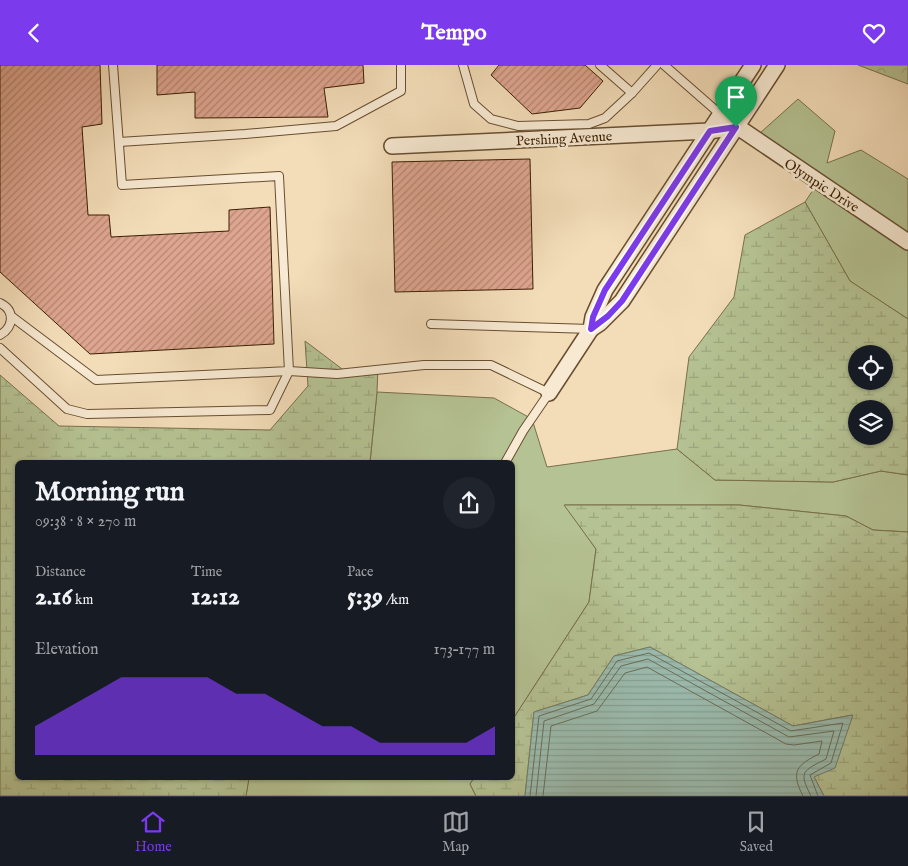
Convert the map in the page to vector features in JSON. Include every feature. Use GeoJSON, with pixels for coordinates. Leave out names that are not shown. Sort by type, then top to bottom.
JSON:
{"type":"FeatureCollection","features":[{"type":"Feature","properties":{"kind":"street"},"geometry":{"type":"LineString","coordinates":[[591,329],[593,317],[605,290],[753,65]]}},
{"type":"Feature","properties":{"kind":"street"},"geometry":{"type":"LineString","coordinates":[[549,393],[591,329],[604,320],[622,301],[777,65]]}},
{"type":"Feature","properties":{"kind":"street","name":"Olympic Drive"},"geometry":{"type":"LineString","coordinates":[[720,114],[736,127],[908,242]]}},
{"type":"Feature","properties":{"kind":"street","name":"Pershing Avenue"},"geometry":{"type":"LineString","coordinates":[[392,147],[710,131],[736,127]]}},
{"type":"Feature","properties":{"kind":"lane"},"geometry":{"type":"LineString","coordinates":[[0,348],[66,409],[87,414],[270,410],[289,371],[279,176],[122,185],[113,65]]}},
{"type":"Feature","properties":{"kind":"lane"},"geometry":{"type":"LineString","coordinates":[[118,142],[336,126],[400,91],[401,65]]}},
{"type":"Feature","properties":{"kind":"lane"},"geometry":{"type":"LineString","coordinates":[[463,65],[474,104],[491,119],[518,126],[589,124],[605,119],[657,65]]}},
{"type":"Feature","properties":{"kind":"lane"},"geometry":{"type":"LineString","coordinates":[[600,65],[632,93]]}},
{"type":"Feature","properties":{"kind":"lane"},"geometry":{"type":"LineString","coordinates":[[664,65],[720,114]]}},
{"type":"Feature","properties":{"kind":"lane"},"geometry":{"type":"LineString","coordinates":[[0,303],[7,308],[11,316],[96,381],[289,371],[337,374],[424,365],[491,365],[549,393],[522,431],[506,460]]}},
{"type":"Feature","properties":{"kind":"lane"},"geometry":{"type":"LineString","coordinates":[[0,335],[9,328],[11,316]]}},
{"type":"Feature","properties":{"kind":"lane"},"geometry":{"type":"LineString","coordinates":[[430,324],[591,329]]}},
{"type":"Feature","properties":{"kind":"green space"},"geometry":{"type":"Polygon","coordinates":[[[858,65],[908,65],[908,84],[858,65]]]}},
{"type":"Feature","properties":{"kind":"green space"},"geometry":{"type":"Polygon","coordinates":[[[798,99],[835,131],[827,163],[861,150],[908,179],[908,319],[850,281],[805,202],[815,187],[750,142],[798,99]]]}},
{"type":"Feature","properties":{"kind":"green space"},"geometry":{"type":"Polygon","coordinates":[[[805,202],[850,281],[908,319],[908,475],[881,471],[833,482],[715,480],[677,449],[689,357],[734,297],[745,235],[805,202]]]}},
{"type":"Feature","properties":{"kind":"green space"},"geometry":{"type":"Polygon","coordinates":[[[305,341],[350,375],[378,366],[370,460],[15,460],[15,780],[249,780],[246,796],[0,796],[0,375],[59,426],[270,430],[308,386],[305,341]]]}},
{"type":"Feature","properties":{"kind":"green space"},"geometry":{"type":"Polygon","coordinates":[[[377,392],[494,398],[532,419],[547,467],[677,449],[715,480],[833,482],[881,471],[908,475],[908,532],[873,530],[846,516],[739,505],[565,505],[596,549],[589,602],[515,716],[515,460],[370,460],[377,392]]]}},
{"type":"Feature","properties":{"kind":"green space"},"geometry":{"type":"Polygon","coordinates":[[[564,505],[739,505],[846,516],[873,530],[908,532],[908,796],[824,796],[814,777],[852,715],[793,726],[650,647],[614,656],[588,695],[534,712],[525,796],[476,796],[470,784],[473,780],[515,780],[515,716],[589,602],[596,549],[564,505]]]}},
{"type":"Feature","properties":{"kind":"green space"},"geometry":{"type":"Polygon","coordinates":[[[249,780],[473,780],[470,784],[476,796],[246,796],[249,780]]]}},
{"type":"Feature","properties":{"kind":"water"},"geometry":{"type":"Polygon","coordinates":[[[650,647],[793,726],[853,715],[835,768],[814,777],[824,796],[525,796],[534,712],[588,695],[614,656],[650,647]]]}},
{"type":"Feature","properties":{"kind":"building"},"geometry":{"type":"Polygon","coordinates":[[[0,65],[100,65],[102,124],[82,127],[88,215],[109,215],[111,237],[229,231],[229,210],[270,207],[274,344],[90,354],[0,272],[0,65]]]}},
{"type":"Feature","properties":{"kind":"building"},"geometry":{"type":"Polygon","coordinates":[[[157,65],[363,65],[364,83],[324,88],[328,117],[195,118],[195,92],[157,95],[157,65]]]}},
{"type":"Feature","properties":{"kind":"building"},"geometry":{"type":"Polygon","coordinates":[[[499,65],[585,65],[603,81],[580,108],[532,114],[491,75],[499,65]]]}},
{"type":"Feature","properties":{"kind":"building"},"geometry":{"type":"Polygon","coordinates":[[[530,159],[533,289],[395,292],[392,162],[530,159]]]}},
{"type":"Feature","properties":{"kind":"route"},"geometry":{"type":"LineString","coordinates":[[736,127],[622,301],[608,316],[591,329],[596,307],[605,290],[710,131],[736,127]]}}]}
